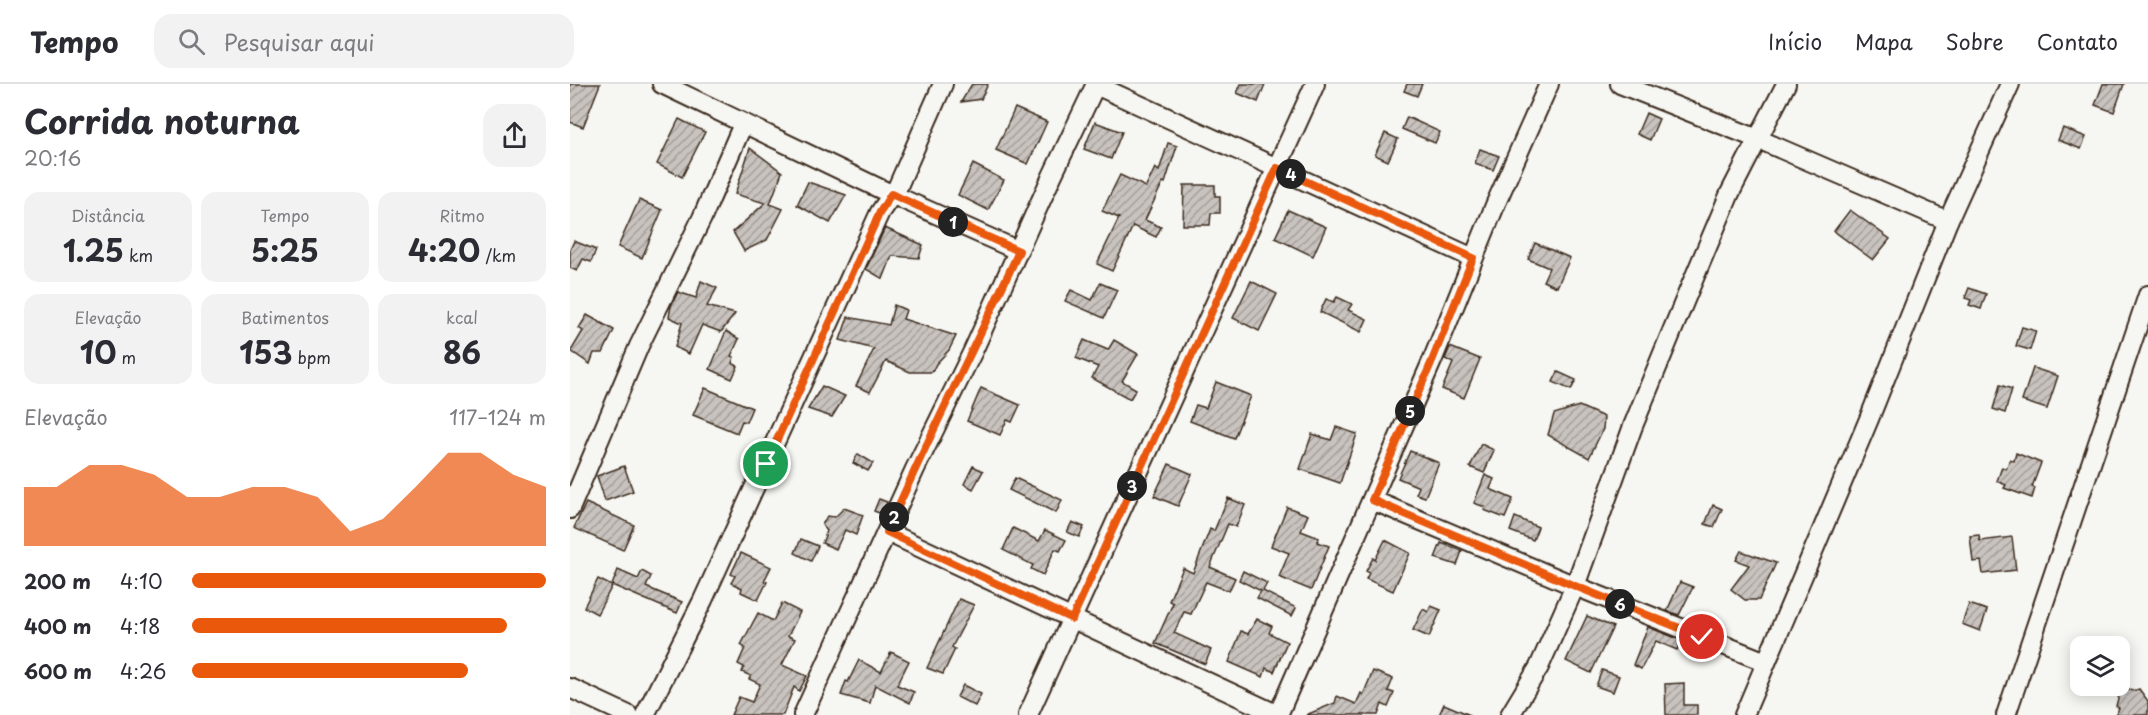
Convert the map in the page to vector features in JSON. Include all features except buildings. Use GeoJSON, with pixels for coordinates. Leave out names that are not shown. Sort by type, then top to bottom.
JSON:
{"type":"FeatureCollection","features":[{"type":"Feature","properties":{"kind":"street"},"geometry":{"type":"LineString","coordinates":[[662,84],[891,194],[1019,251]]}},
{"type":"Feature","properties":{"kind":"street"},"geometry":{"type":"LineString","coordinates":[[645,715],[703,600],[880,212],[898,186],[943,84]]}},
{"type":"Feature","properties":{"kind":"street"},"geometry":{"type":"LineString","coordinates":[[803,715],[915,469],[973,351],[1096,84],[1473,258]]}},
{"type":"Feature","properties":{"kind":"street"},"geometry":{"type":"LineString","coordinates":[[1028,715],[1315,84]]}},
{"type":"Feature","properties":{"kind":"street"},"geometry":{"type":"LineString","coordinates":[[887,532],[1278,715],[1432,361],[1473,258],[1550,84]]}},
{"type":"Feature","properties":{"kind":"street"},"geometry":{"type":"LineString","coordinates":[[1620,84],[1758,139],[1948,221]]}},
{"type":"Feature","properties":{"kind":"street"},"geometry":{"type":"LineString","coordinates":[[1510,715],[1539,667],[1575,586],[1633,426],[1730,193],[1786,84]]}},
{"type":"Feature","properties":{"kind":"street"},"geometry":{"type":"LineString","coordinates":[[1744,715],[1869,420],[1948,221],[2010,84]]}},
{"type":"Feature","properties":{"kind":"street"},"geometry":{"type":"LineString","coordinates":[[570,508],[639,346],[702,218],[743,124]]}},
{"type":"Feature","properties":{"kind":"street"},"geometry":{"type":"LineString","coordinates":[[2006,715],[2148,295]]}},
{"type":"Feature","properties":{"kind":"street"},"geometry":{"type":"LineString","coordinates":[[1372,500],[1575,586],[1766,662]]}},
{"type":"Feature","properties":{"kind":"street"},"geometry":{"type":"LineString","coordinates":[[570,688],[628,715]]}},
{"type":"Feature","properties":{"kind":"route"},"geometry":{"type":"LineString","coordinates":[[766,464],[880,212],[891,194],[1019,251],[887,532],[1072,619],[1277,168],[1473,258],[1432,361],[1372,500],[1702,637]]}}]}
